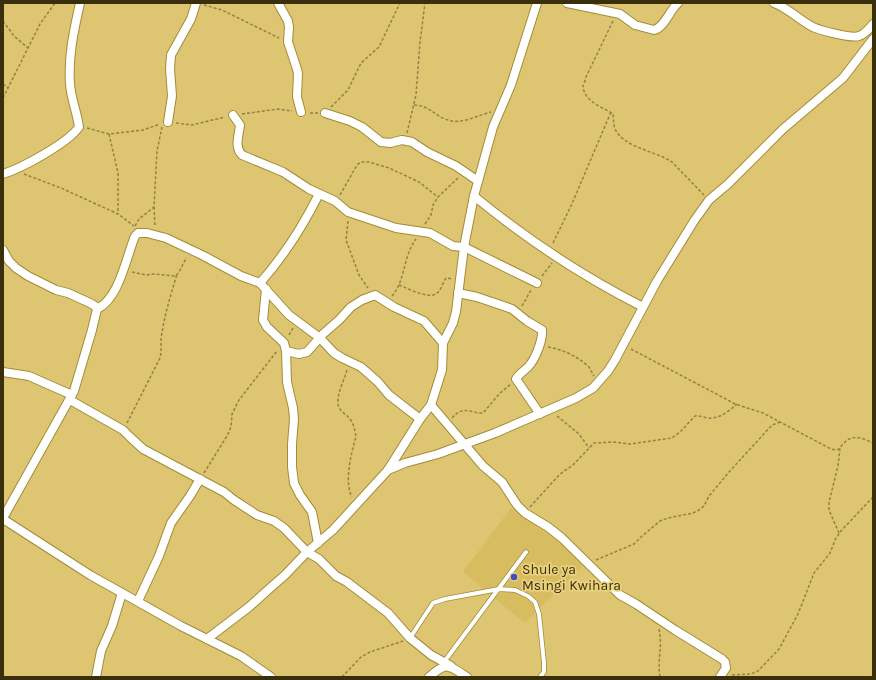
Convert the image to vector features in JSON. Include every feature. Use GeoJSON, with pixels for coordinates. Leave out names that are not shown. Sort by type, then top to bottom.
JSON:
{"type":"FeatureCollection","features":[{"type":"Feature","properties":{"kind":"street"},"geometry":{"type":"LineString","coordinates":[[3,174],[15,170],[61,143],[79,127],[78,116],[72,96],[70,68],[73,32],[80,3]]}},
{"type":"Feature","properties":{"kind":"street"},"geometry":{"type":"LineString","coordinates":[[165,122],[172,96],[170,69],[171,55],[191,19],[197,3]]}},
{"type":"Feature","properties":{"kind":"street"},"geometry":{"type":"LineString","coordinates":[[278,3],[288,21],[288,42],[298,73],[297,97],[301,112]]}},
{"type":"Feature","properties":{"kind":"street"},"geometry":{"type":"LineString","coordinates":[[207,639],[270,589],[286,575],[307,552],[333,530],[388,470],[420,419],[431,405],[442,370],[443,343],[453,323],[456,312],[464,247],[474,196],[489,140],[511,85],[537,3]]}},
{"type":"Feature","properties":{"kind":"street"},"geometry":{"type":"LineString","coordinates":[[567,3],[617,13],[623,15],[635,25],[656,30],[663,24],[667,16],[678,3]]}},
{"type":"Feature","properties":{"kind":"street"},"geometry":{"type":"LineString","coordinates":[[774,3],[813,27],[841,35],[858,37],[873,24]]}},
{"type":"Feature","properties":{"kind":"street"},"geometry":{"type":"LineString","coordinates":[[388,470],[404,463],[438,454],[526,421],[586,392],[608,371],[623,346],[657,281],[694,221],[709,200],[728,184],[782,129],[843,78],[873,39]]}},
{"type":"Feature","properties":{"kind":"street"},"geometry":{"type":"LineString","coordinates":[[325,113],[350,121],[362,127],[381,142],[390,143],[406,140],[465,171],[478,181]]}},
{"type":"Feature","properties":{"kind":"street"},"geometry":{"type":"LineString","coordinates":[[233,115],[240,125],[237,147],[242,155],[283,172],[319,194],[335,201],[348,212],[396,228],[422,231],[434,235],[453,246],[464,247],[537,283]]}},
{"type":"Feature","properties":{"kind":"street"},"geometry":{"type":"LineString","coordinates":[[319,194],[298,232],[263,286],[264,323],[285,347],[299,354],[304,353],[307,352],[351,307],[362,300],[378,296],[394,307],[424,321],[443,343]]}},
{"type":"Feature","properties":{"kind":"street"},"geometry":{"type":"LineString","coordinates":[[474,196],[548,252],[604,288],[643,308]]}},
{"type":"Feature","properties":{"kind":"street"},"geometry":{"type":"LineString","coordinates":[[96,309],[106,304],[111,297],[123,270],[135,236],[142,232],[154,234],[194,250],[241,276],[263,286],[282,309],[320,338],[334,353],[361,367],[378,382],[389,395],[420,419]]}},
{"type":"Feature","properties":{"kind":"street"},"geometry":{"type":"LineString","coordinates":[[3,250],[9,261],[28,276],[56,290],[68,293],[90,303],[95,306],[96,309],[92,330],[77,384],[3,519],[55,554],[156,612],[241,656],[271,677]]}},
{"type":"Feature","properties":{"kind":"street"},"geometry":{"type":"LineString","coordinates":[[458,293],[477,297],[512,309],[527,321],[542,330],[541,342],[530,364],[516,379],[540,414]]}},
{"type":"Feature","properties":{"kind":"street"},"geometry":{"type":"LineString","coordinates":[[285,347],[287,382],[294,419],[292,444],[292,468],[294,483],[300,495],[312,512],[318,543]]}},
{"type":"Feature","properties":{"kind":"street"},"geometry":{"type":"LineString","coordinates":[[3,372],[29,376],[71,397],[123,430],[143,448],[224,492],[258,515],[274,521],[284,528],[307,552],[319,560],[336,576],[347,582],[388,613],[410,638],[431,654],[467,677]]}},
{"type":"Feature","properties":{"kind":"street"},"geometry":{"type":"LineString","coordinates":[[431,405],[483,466],[502,482],[517,505],[525,513],[548,527],[589,563],[620,595],[722,659],[725,662],[726,668],[721,676]]}},
{"type":"Feature","properties":{"kind":"street"},"geometry":{"type":"LineString","coordinates":[[138,601],[159,556],[171,523],[200,479]]}},
{"type":"Feature","properties":{"kind":"street"},"geometry":{"type":"LineString","coordinates":[[96,677],[101,651],[112,626],[122,593]]}},
{"type":"Feature","properties":{"kind":"street"},"geometry":{"type":"LineString","coordinates":[[429,677],[439,668],[447,664]]}},
{"type":"Feature","properties":{"kind":"lane"},"geometry":{"type":"LineString","coordinates":[[447,664],[526,552]]}},
{"type":"Feature","properties":{"kind":"lane"},"geometry":{"type":"LineString","coordinates":[[410,638],[433,603],[445,599],[499,589],[515,590],[528,596],[535,602],[539,614],[544,663],[544,672],[540,677]]}},
{"type":"Feature","properties":{"kind":"path"},"geometry":{"type":"LineString","coordinates":[[3,98],[40,24],[55,3]]}},
{"type":"Feature","properties":{"kind":"path"},"geometry":{"type":"LineString","coordinates":[[197,3],[222,10],[288,42]]}},
{"type":"Feature","properties":{"kind":"path"},"geometry":{"type":"LineString","coordinates":[[79,127],[109,134],[143,130],[165,122],[192,125],[233,115],[278,109],[311,114],[325,113],[348,90],[361,63],[379,47],[400,3]]}},
{"type":"Feature","properties":{"kind":"path"},"geometry":{"type":"LineString","coordinates":[[406,140],[414,105],[418,78],[420,42],[425,3]]}},
{"type":"Feature","properties":{"kind":"path"},"geometry":{"type":"LineString","coordinates":[[617,13],[586,77],[583,86],[587,95],[593,103],[611,112],[613,116],[613,124],[620,136],[644,150],[672,162],[709,200]]}},
{"type":"Feature","properties":{"kind":"path"},"geometry":{"type":"LineString","coordinates":[[3,21],[18,41],[28,48]]}},
{"type":"Feature","properties":{"kind":"path"},"geometry":{"type":"LineString","coordinates":[[3,84],[8,88]]}},
{"type":"Feature","properties":{"kind":"path"},"geometry":{"type":"LineString","coordinates":[[414,105],[424,106],[447,120],[452,121],[460,121],[500,110]]}},
{"type":"Feature","properties":{"kind":"path"},"geometry":{"type":"LineString","coordinates":[[548,252],[565,220],[611,112]]}},
{"type":"Feature","properties":{"kind":"path"},"geometry":{"type":"LineString","coordinates":[[154,234],[156,222],[154,207],[157,151],[165,122]]}},
{"type":"Feature","properties":{"kind":"path"},"geometry":{"type":"LineString","coordinates":[[109,134],[118,173],[118,214]]}},
{"type":"Feature","properties":{"kind":"path"},"geometry":{"type":"LineString","coordinates":[[335,201],[343,191],[357,165],[361,162],[369,162],[403,173],[419,182],[438,197]]}},
{"type":"Feature","properties":{"kind":"path"},"geometry":{"type":"LineString","coordinates":[[15,170],[61,188],[97,206],[118,214],[135,227],[139,219],[154,207]]}},
{"type":"Feature","properties":{"kind":"path"},"geometry":{"type":"LineString","coordinates":[[348,212],[346,240],[359,275],[365,285],[378,296],[385,299],[391,297],[399,284],[404,264],[410,250],[431,215],[438,197],[465,171]]}},
{"type":"Feature","properties":{"kind":"path"},"geometry":{"type":"LineString","coordinates":[[123,430],[160,358],[161,334],[177,274],[184,261],[194,250]]}},
{"type":"Feature","properties":{"kind":"path"},"geometry":{"type":"LineString","coordinates":[[123,270],[146,275],[154,274],[172,276],[177,274]]}},
{"type":"Feature","properties":{"kind":"path"},"geometry":{"type":"LineString","coordinates":[[399,284],[422,294],[432,295],[436,294],[446,278],[460,280]]}},
{"type":"Feature","properties":{"kind":"path"},"geometry":{"type":"LineString","coordinates":[[200,479],[227,436],[231,427],[232,414],[238,400],[285,347],[298,322]]}},
{"type":"Feature","properties":{"kind":"path"},"geometry":{"type":"LineString","coordinates":[[541,342],[544,346],[562,350],[574,356],[589,368],[594,376],[601,378]]}},
{"type":"Feature","properties":{"kind":"path"},"geometry":{"type":"LineString","coordinates":[[623,346],[737,404],[763,413],[834,450],[837,450],[850,438],[855,437],[862,438],[873,443]]}},
{"type":"Feature","properties":{"kind":"path"},"geometry":{"type":"LineString","coordinates":[[350,362],[338,403],[339,408],[352,423],[356,432],[349,469],[348,487],[349,493],[356,504]]}},
{"type":"Feature","properties":{"kind":"path"},"geometry":{"type":"LineString","coordinates":[[448,424],[456,414],[466,410],[483,413],[500,393],[516,379]]}},
{"type":"Feature","properties":{"kind":"path"},"geometry":{"type":"LineString","coordinates":[[525,513],[560,474],[573,465],[589,448],[597,443],[614,442],[630,444],[672,438],[695,416],[712,418],[717,417],[737,404]]}},
{"type":"Feature","properties":{"kind":"path"},"geometry":{"type":"LineString","coordinates":[[552,409],[556,415],[579,434],[589,448]]}},
{"type":"Feature","properties":{"kind":"path"},"geometry":{"type":"LineString","coordinates":[[589,563],[634,544],[640,537],[660,521],[693,513],[699,510],[704,506],[709,496],[728,472],[772,425],[780,422]]}},
{"type":"Feature","properties":{"kind":"path"},"geometry":{"type":"LineString","coordinates":[[839,533],[829,510],[829,502],[838,466],[840,447]]}},
{"type":"Feature","properties":{"kind":"path"},"geometry":{"type":"LineString","coordinates":[[721,676],[751,674],[758,671],[779,650],[798,614],[814,573],[830,553],[839,533],[873,497]]}},
{"type":"Feature","properties":{"kind":"path"},"geometry":{"type":"LineString","coordinates":[[653,616],[661,639],[658,665],[660,677]]}},
{"type":"Feature","properties":{"kind":"path"},"geometry":{"type":"LineString","coordinates":[[342,677],[350,667],[365,654],[410,638]]}},
{"type":"Feature","properties":{"kind":"shaded area"},"geometry":{"type":"Polygon","coordinates":[[[511,508],[586,562],[525,623],[463,572],[511,508]]]}},
{"type":"Feature","properties":{"kind":"place","name":"Shule ya Msingi Kwihara"},"geometry":{"type":"Point","coordinates":[514,577]}}]}
